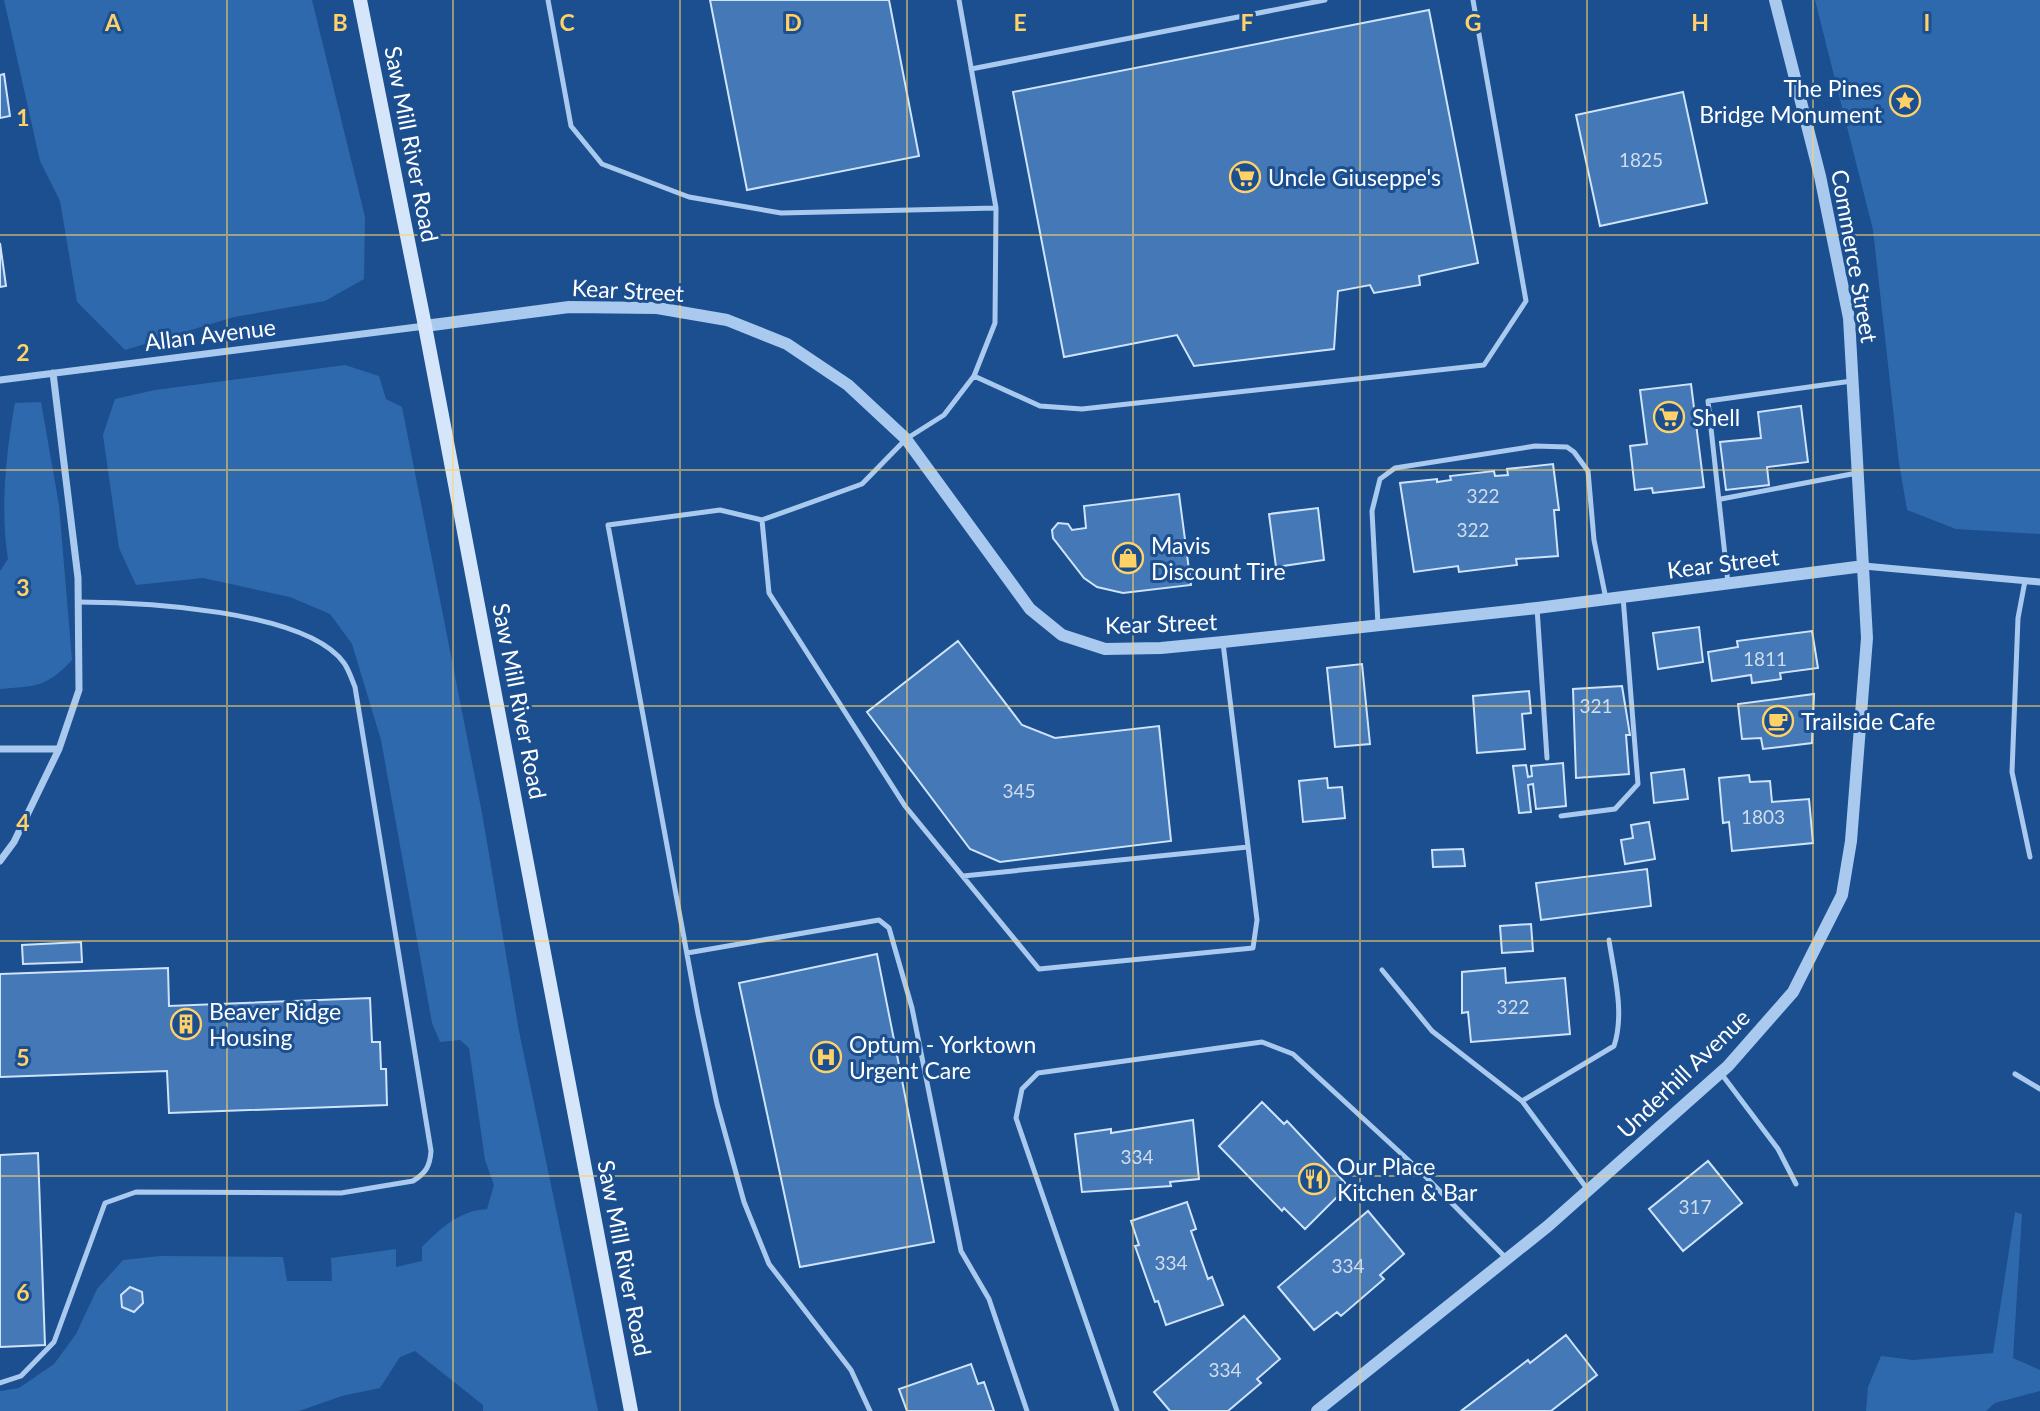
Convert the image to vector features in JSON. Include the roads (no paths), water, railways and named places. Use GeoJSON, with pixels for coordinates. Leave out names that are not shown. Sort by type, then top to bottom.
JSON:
{"type":"FeatureCollection","features":[{"type":"Feature","properties":{"kind":"main road","name":"Saw Mill River Road"},"geometry":{"type":"LineString","coordinates":[[360,0],[425,326],[631,1411]]}},
{"type":"Feature","properties":{"kind":"street","name":"Commerce Street"},"geometry":{"type":"LineString","coordinates":[[1775,0],[1821,176],[1849,318],[1864,566]]}},
{"type":"Feature","properties":{"kind":"street","name":"Kear Street"},"geometry":{"type":"LineString","coordinates":[[425,326],[569,307],[657,308],[727,320],[787,344],[848,384],[906,439],[1030,610],[1062,635],[1105,649],[1161,648],[1537,608],[1864,566]]}},
{"type":"Feature","properties":{"kind":"street","name":"Allan Avenue"},"geometry":{"type":"LineString","coordinates":[[0,380],[425,326]]}},
{"type":"Feature","properties":{"kind":"street"},"geometry":{"type":"LineString","coordinates":[[0,861],[14,842],[59,749],[79,690],[78,578],[52,373]]}},
{"type":"Feature","properties":{"kind":"street"},"geometry":{"type":"LineString","coordinates":[[1864,566],[2040,582]]}},
{"type":"Feature","properties":{"kind":"street","name":"Underhill Avenue"},"geometry":{"type":"LineString","coordinates":[[1317,1411],[1507,1259],[1588,1190],[1720,1072],[1793,992],[1842,895],[1851,841],[1867,638],[1864,566]]}},
{"type":"Feature","properties":{"kind":"street"},"geometry":{"type":"LineString","coordinates":[[0,749],[59,749]]}},
{"type":"Feature","properties":{"kind":"lane"},"geometry":{"type":"LineString","coordinates":[[548,0],[571,126],[602,164],[688,197],[781,213],[996,208]]}},
{"type":"Feature","properties":{"kind":"lane"},"geometry":{"type":"LineString","coordinates":[[870,1411],[851,1370],[769,1264],[744,1202],[717,1104],[608,524],[720,510],[762,520],[862,484],[906,439],[944,415],[974,376],[995,323],[996,208],[959,0]]}},
{"type":"Feature","properties":{"kind":"lane"},"geometry":{"type":"LineString","coordinates":[[971,69],[1325,0]]}},
{"type":"Feature","properties":{"kind":"lane"},"geometry":{"type":"LineString","coordinates":[[974,376],[1040,406],[1082,410],[1484,365],[1526,301],[1473,0]]}},
{"type":"Feature","properties":{"kind":"lane"},"geometry":{"type":"LineString","coordinates":[[1728,583],[1721,499],[1708,401],[1853,381]]}},
{"type":"Feature","properties":{"kind":"lane"},"geometry":{"type":"LineString","coordinates":[[1378,625],[1372,511],[1380,479],[1395,468],[1535,446],[1567,447],[1588,471],[1594,540],[1606,599]]}},
{"type":"Feature","properties":{"kind":"lane"},"geometry":{"type":"LineString","coordinates":[[1721,499],[1857,472]]}},
{"type":"Feature","properties":{"kind":"lane"},"geometry":{"type":"LineString","coordinates":[[762,520],[769,593],[905,806],[1039,969],[1253,948],[1256,920],[1223,642]]}},
{"type":"Feature","properties":{"kind":"lane"},"geometry":{"type":"LineString","coordinates":[[2025,581],[2018,618],[2012,772],[2030,857]]}},
{"type":"Feature","properties":{"kind":"lane"},"geometry":{"type":"LineString","coordinates":[[1561,816],[1615,809],[1638,783],[1623,597]]}},
{"type":"Feature","properties":{"kind":"lane"},"geometry":{"type":"LineString","coordinates":[[0,1383],[21,1376],[54,1342],[105,1203],[136,1192],[341,1193],[413,1181],[423,1175],[430,1165],[431,1151],[355,687],[344,662],[317,641],[278,623],[130,602],[78,602]]}},
{"type":"Feature","properties":{"kind":"lane"},"geometry":{"type":"LineString","coordinates":[[1537,608],[1547,758]]}},
{"type":"Feature","properties":{"kind":"lane"},"geometry":{"type":"LineString","coordinates":[[963,876],[1248,847]]}},
{"type":"Feature","properties":{"kind":"lane"},"geometry":{"type":"LineString","coordinates":[[687,953],[878,920],[889,928],[912,1007],[961,1251],[989,1299],[1027,1411]]}},
{"type":"Feature","properties":{"kind":"lane"},"geometry":{"type":"LineString","coordinates":[[1522,1101],[1614,1046],[1619,1032],[1619,1010],[1609,940]]}},
{"type":"Feature","properties":{"kind":"lane"},"geometry":{"type":"LineString","coordinates":[[1382,970],[1432,1031],[1522,1101],[1588,1190]]}},
{"type":"Feature","properties":{"kind":"lane"},"geometry":{"type":"LineString","coordinates":[[1116,1411],[1016,1118],[1022,1089],[1038,1073],[1262,1042],[1293,1054],[1418,1169],[1507,1259]]}},
{"type":"Feature","properties":{"kind":"lane"},"geometry":{"type":"LineString","coordinates":[[1720,1072],[1778,1149],[1796,1184]]}},
{"type":"Feature","properties":{"kind":"lane"},"geometry":{"type":"LineString","coordinates":[[2015,1074],[2040,1089]]}},
{"type":"Feature","properties":{"kind":"place","name":"The Pines Bridge Monument"},"geometry":{"type":"Point","coordinates":[1905,101]}},
{"type":"Feature","properties":{"kind":"place","name":"Uncle Giuseppe's"},"geometry":{"type":"Point","coordinates":[1245,177]}},
{"type":"Feature","properties":{"kind":"place","name":"Shell"},"geometry":{"type":"Point","coordinates":[1669,417]}},
{"type":"Feature","properties":{"kind":"place","name":"Mavis Discount Tire"},"geometry":{"type":"Point","coordinates":[1128,558]}},
{"type":"Feature","properties":{"kind":"place","name":"Trailside Cafe"},"geometry":{"type":"Point","coordinates":[1778,721]}},
{"type":"Feature","properties":{"kind":"place","name":"Beaver Ridge Housing"},"geometry":{"type":"Point","coordinates":[186,1024]}},
{"type":"Feature","properties":{"kind":"place","name":"Optum - Yorktown Urgent Care"},"geometry":{"type":"Point","coordinates":[826,1057]}},
{"type":"Feature","properties":{"kind":"place","name":"Our Place Kitchen & Bar"},"geometry":{"type":"Point","coordinates":[1314,1179]}}]}
